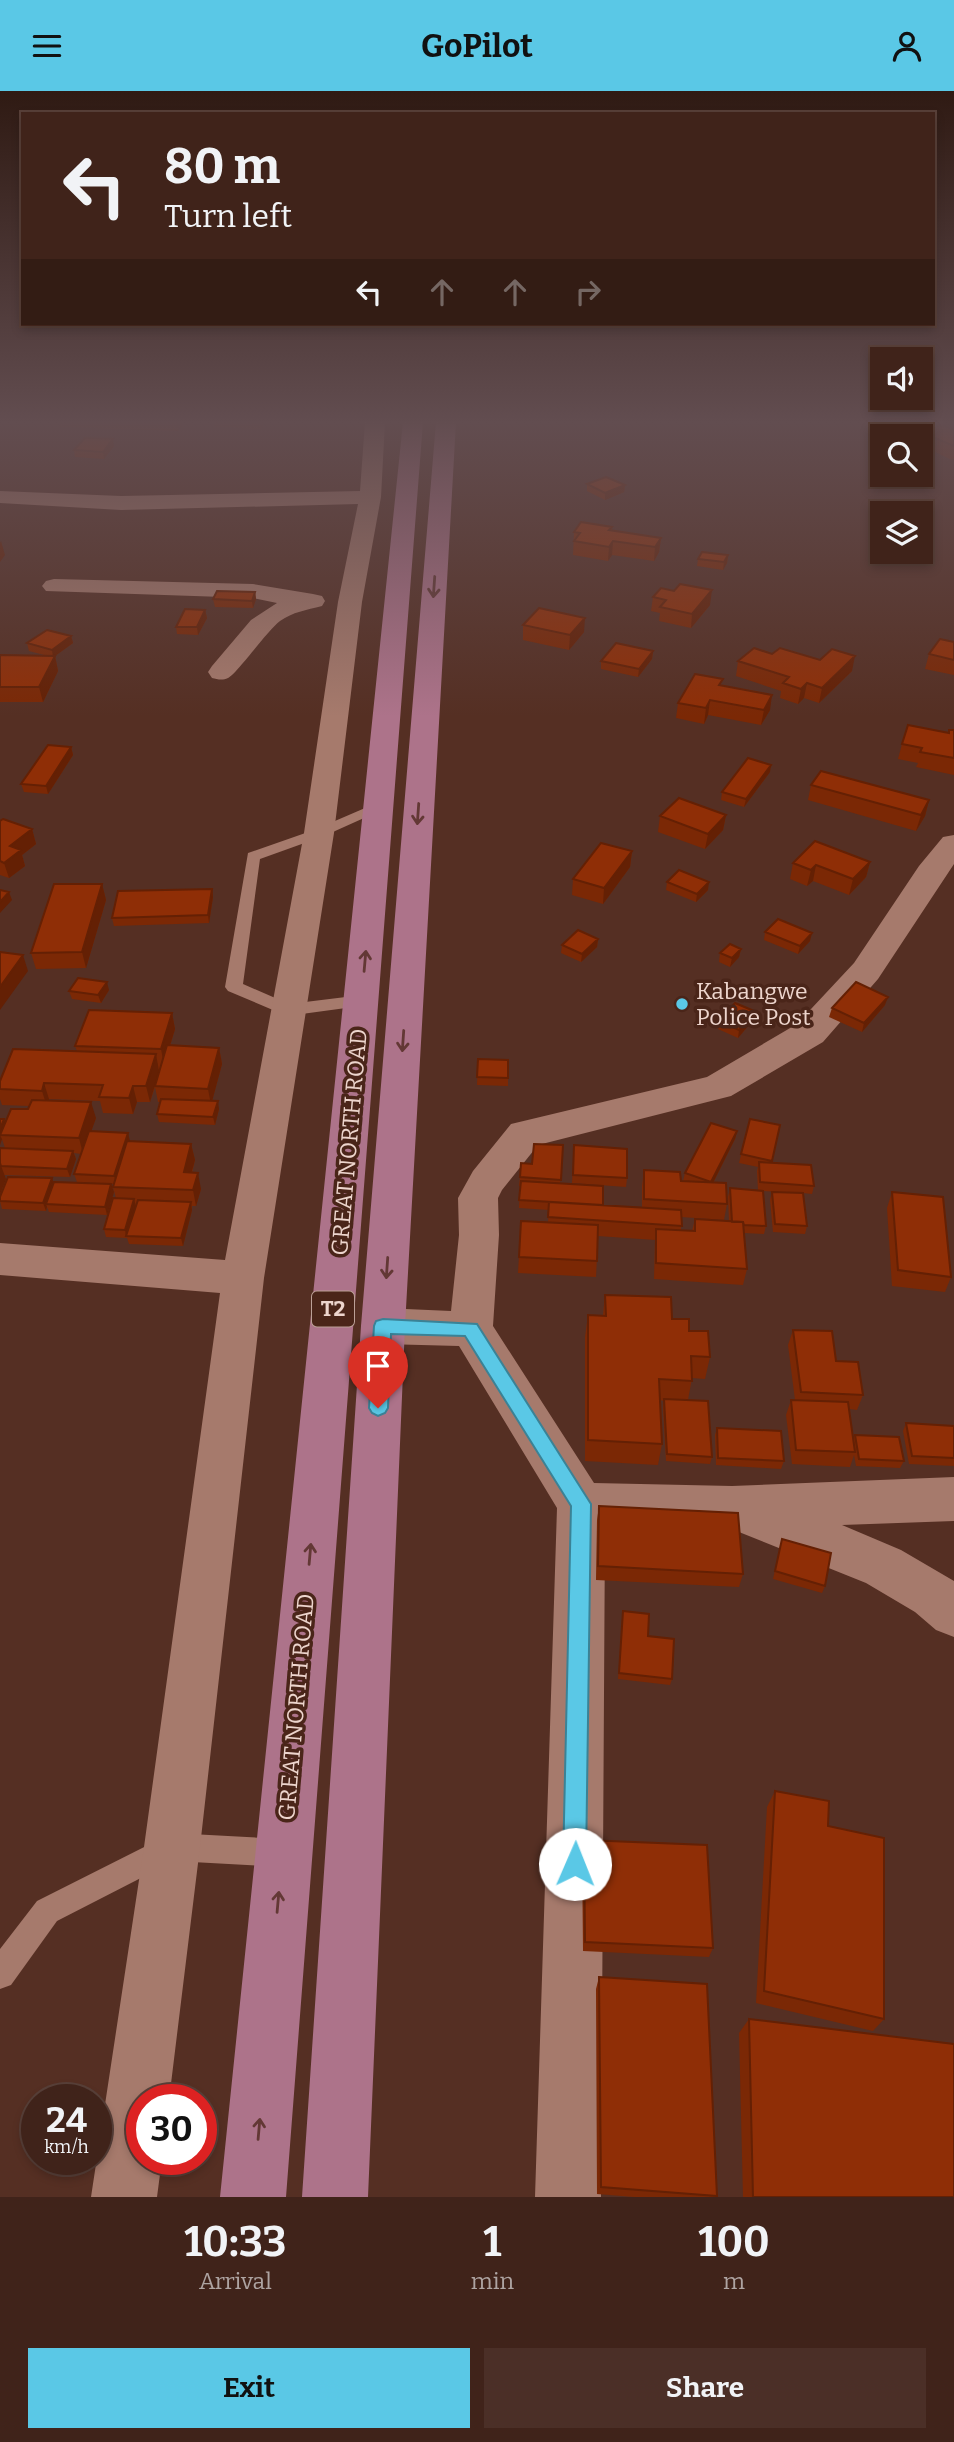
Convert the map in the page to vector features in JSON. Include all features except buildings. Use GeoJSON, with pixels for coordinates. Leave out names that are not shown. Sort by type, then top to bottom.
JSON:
{"type":"FeatureCollection","features":[{"type":"Feature","properties":{"kind":"main road","name":"GREAT NORTH ROAD"},"geometry":{"type":"LineString","coordinates":[[253,2197],[404,520]]}},
{"type":"Feature","properties":{"kind":"main road","name":"GREAT NORTH ROAD"},"geometry":{"type":"LineString","coordinates":[[335,2197],[383,1326],[439,520]]}},
{"type":"Feature","properties":{"kind":"street"},"geometry":{"type":"LineString","coordinates":[[124,2197],[172,1847],[243,1278],[319,833],[350,602],[366,520]]}},
{"type":"Feature","properties":{"kind":"street"},"geometry":{"type":"LineString","coordinates":[[54,586],[253,591],[307,601],[350,602]]}},
{"type":"Feature","properties":{"kind":"street"},"geometry":{"type":"LineString","coordinates":[[221,672],[255,628],[277,613],[307,601]]}},
{"type":"Feature","properties":{"kind":"street"},"geometry":{"type":"LineString","coordinates":[[568,2197],[581,1504],[471,1329],[479,1235],[478,1198],[487,1181],[525,1134],[718,1087],[810,1033],[866,971],[930,873],[954,843]]}},
{"type":"Feature","properties":{"kind":"street"},"geometry":{"type":"LineString","coordinates":[[0,1259],[243,1278]]}},
{"type":"Feature","properties":{"kind":"street"},"geometry":{"type":"LineString","coordinates":[[383,1326],[471,1329]]}},
{"type":"Feature","properties":{"kind":"street"},"geometry":{"type":"LineString","coordinates":[[581,1504],[732,1508],[954,1499]]}},
{"type":"Feature","properties":{"kind":"street"},"geometry":{"type":"LineString","coordinates":[[732,1508],[891,1570],[920,1587],[954,1613]]}},
{"type":"Feature","properties":{"kind":"lane"},"geometry":{"type":"LineString","coordinates":[[362,1001],[287,1010],[234,987],[253,856],[319,833],[379,806]]}},
{"type":"Feature","properties":{"kind":"lane"},"geometry":{"type":"LineString","coordinates":[[0,1974],[47,1911],[172,1847],[282,1853]]}},
{"type":"Feature","properties":{"kind":"place","name":"Kabangwe Police Post"},"geometry":{"type":"Point","coordinates":[682,1004]}},
{"type":"Feature","properties":{"kind":"route"},"geometry":{"type":"LineString","coordinates":[[378,1408],[383,1326],[471,1329],[581,1504],[575,1864]]}}]}
